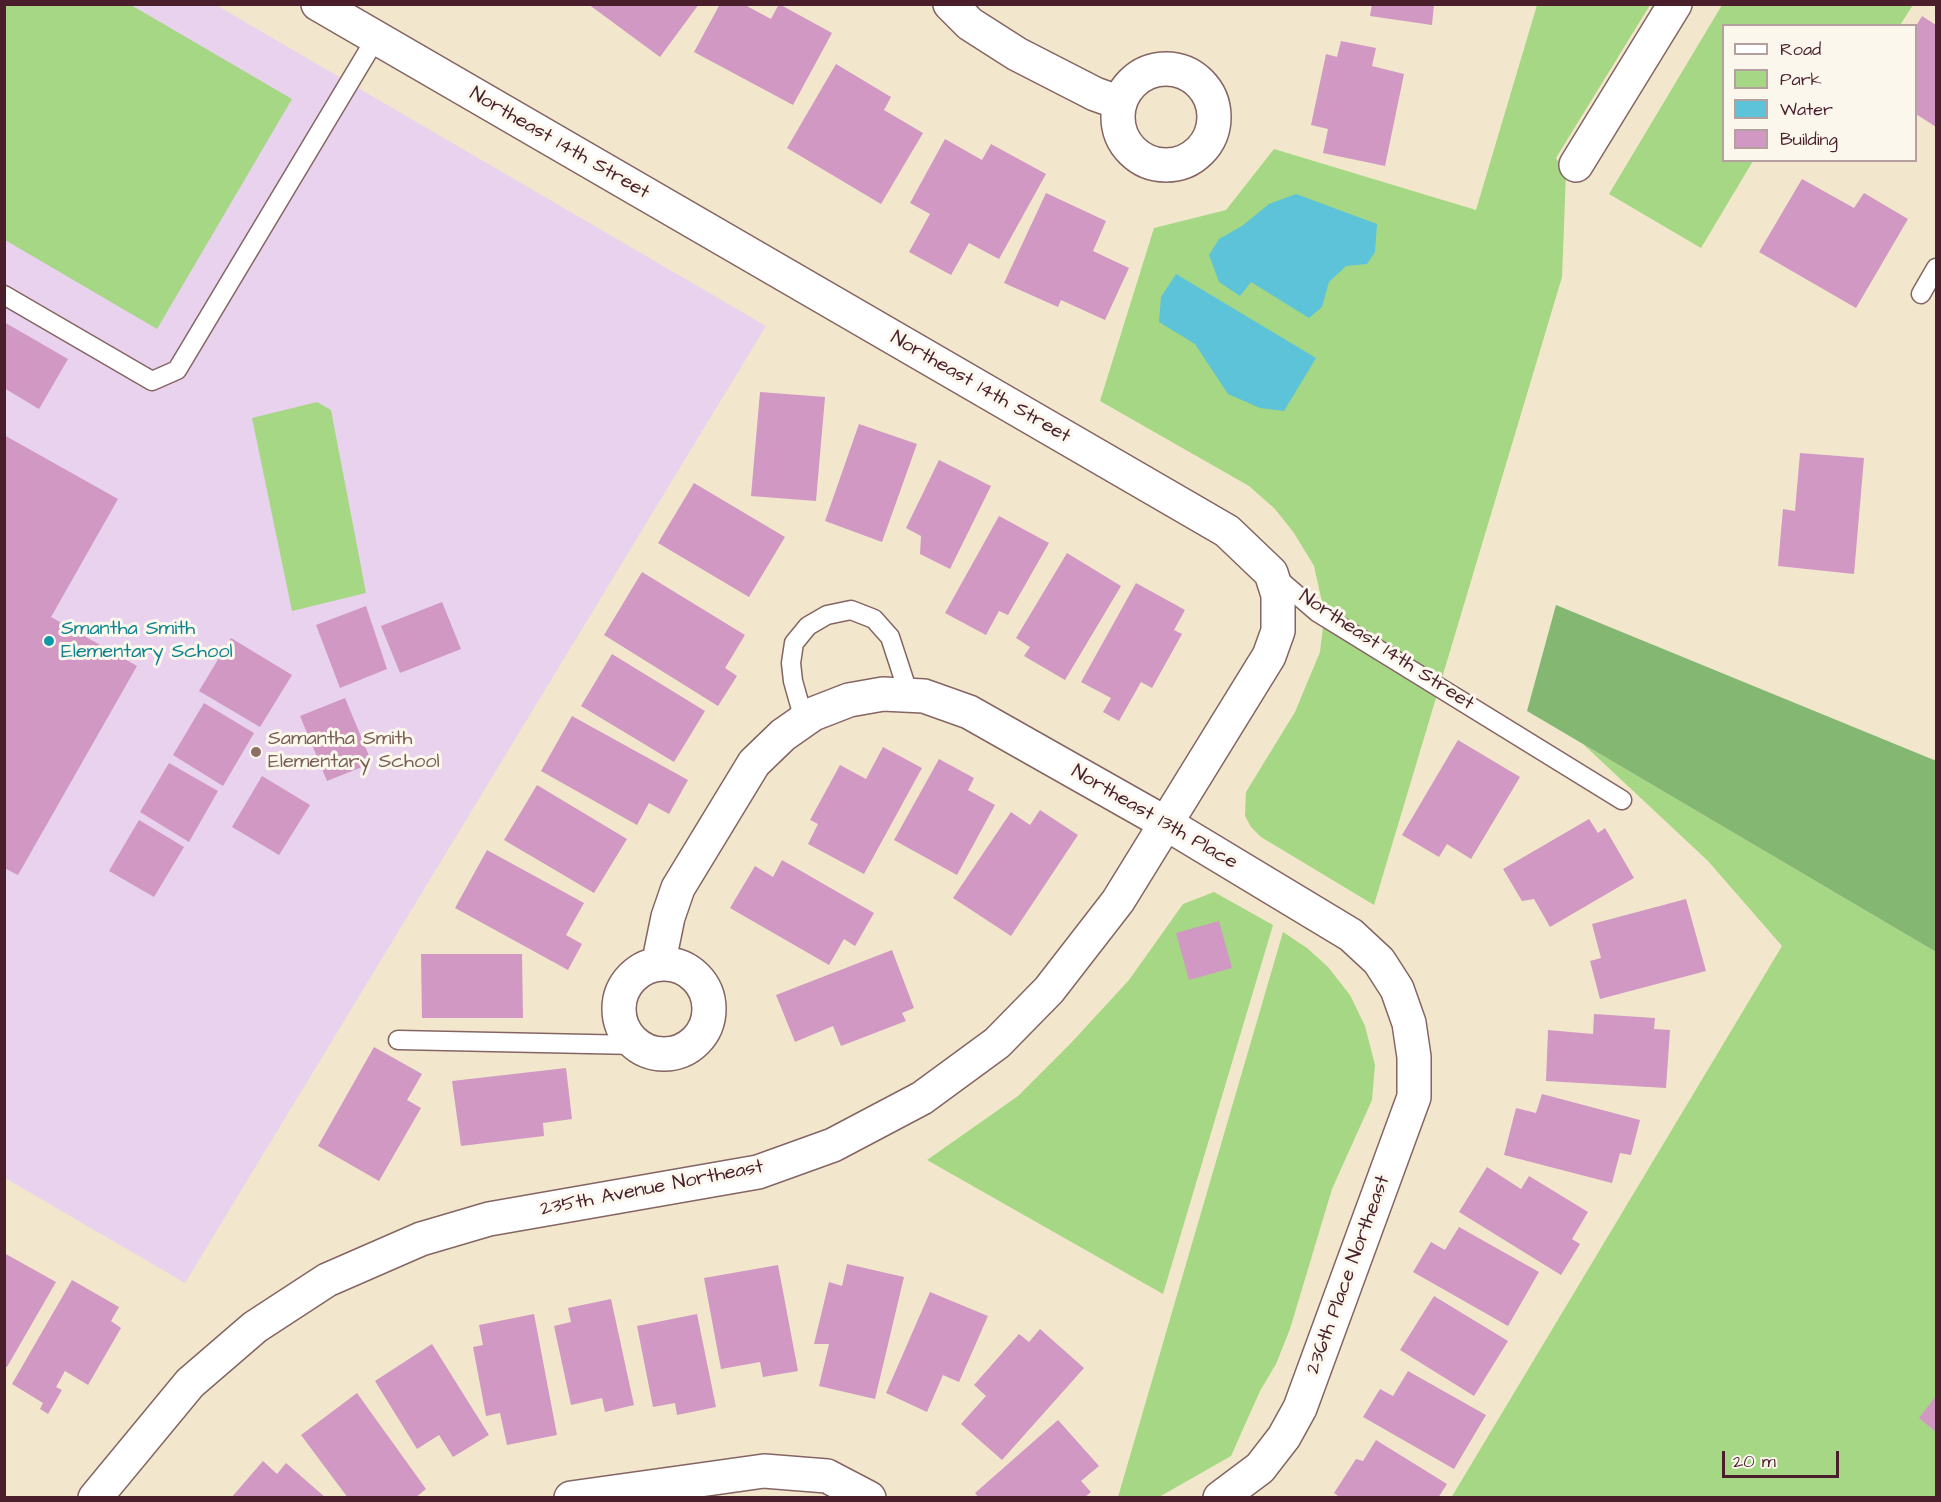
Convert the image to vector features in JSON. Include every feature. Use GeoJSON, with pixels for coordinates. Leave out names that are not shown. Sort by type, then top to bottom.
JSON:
{"type":"FeatureCollection","features":[{"type":"Feature","properties":{"kind":"street","name":"Northeast 14th Street"},"geometry":{"type":"LineString","coordinates":[[318,4],[1227,531],[1271,573]]}},
{"type":"Feature","properties":{"kind":"street"},"geometry":{"type":"LineString","coordinates":[[950,4],[970,24],[1017,54],[1095,94],[1120,103]]}},
{"type":"Feature","properties":{"kind":"street"},"geometry":{"type":"LineString","coordinates":[[1576,165],[1675,4]]}},
{"type":"Feature","properties":{"kind":"street","name":"235th Avenue Northeast"},"geometry":{"type":"LineString","coordinates":[[94,1497],[190,1383],[255,1327],[327,1280],[421,1239],[489,1219],[758,1172],[833,1145],[922,1098],[997,1043],[1049,990],[1118,901],[1269,656],[1278,631],[1279,612],[1278,595],[1271,573]]}},
{"type":"Feature","properties":{"kind":"street","name":"Northeast 13th Place"},"geometry":{"type":"LineString","coordinates":[[662,964],[668,917],[678,888],[754,764],[783,735],[813,714],[849,700],[883,694],[924,696],[969,712],[1167,824],[1351,935],[1379,962],[1397,989],[1409,1023]]}},
{"type":"Feature","properties":{"kind":"street"},"geometry":{"type":"LineString","coordinates":[[662,964],[678,966],[692,974],[702,985],[708,1000],[709,1016],[704,1031],[694,1043],[681,1051],[666,1055],[636,1046],[625,1034],[619,1019],[621,996],[633,976],[647,967],[662,964]]}},
{"type":"Feature","properties":{"kind":"street","name":"236th Place Northeast"},"geometry":{"type":"LineString","coordinates":[[1220,1497],[1260,1468],[1284,1437],[1300,1408],[1414,1097],[1414,1057],[1409,1023]]}},
{"type":"Feature","properties":{"kind":"street"},"geometry":{"type":"LineString","coordinates":[[571,1497],[764,1471],[827,1476],[869,1497]]}},
{"type":"Feature","properties":{"kind":"lane"},"geometry":{"type":"LineString","coordinates":[[4,295],[153,381],[177,370],[376,38]]}},
{"type":"Feature","properties":{"kind":"lane"},"geometry":{"type":"LineString","coordinates":[[1921,294],[1936,268]]}},
{"type":"Feature","properties":{"kind":"lane","name":"Northeast 14th Street"},"geometry":{"type":"LineString","coordinates":[[1271,573],[1317,612],[1623,800]]}},
{"type":"Feature","properties":{"kind":"lane"},"geometry":{"type":"LineString","coordinates":[[804,720],[793,681],[791,663],[795,643],[808,626],[827,615],[851,610],[874,619],[890,637],[909,695]]}},
{"type":"Feature","properties":{"kind":"lane"},"geometry":{"type":"LineString","coordinates":[[398,1040],[636,1046]]}},
{"type":"Feature","properties":{"kind":"shaded area","name":"Samantha Smith Elementary School"},"geometry":{"type":"Polygon","coordinates":[[[5,5],[216,5],[766,326],[185,1283],[5,1178],[5,5]]]}},
{"type":"Feature","properties":{"kind":"green space"},"geometry":{"type":"Polygon","coordinates":[[[5,4],[131,5],[292,99],[157,329],[5,240],[5,4]]]}},
{"type":"Feature","properties":{"kind":"green space"},"geometry":{"type":"Polygon","coordinates":[[[1537,5],[1650,5],[1556,158],[1566,173],[1562,277],[1374,905],[1261,837],[1251,827],[1245,816],[1246,792],[1295,712],[1320,652],[1323,627],[1322,602],[1314,566],[1294,533],[1275,509],[1249,486],[1100,401],[1154,228],[1226,210],[1274,149],[1476,210],[1537,5]]]}},
{"type":"Feature","properties":{"kind":"green space"},"geometry":{"type":"Polygon","coordinates":[[[1722,5],[1913,5],[1901,24],[1722,24],[1722,162],[1752,162],[1701,248],[1609,194],[1722,5]]]}},
{"type":"Feature","properties":{"kind":"green space"},"geometry":{"type":"Polygon","coordinates":[[[317,402],[331,410],[366,593],[292,611],[252,418],[317,402]]]}},
{"type":"Feature","properties":{"kind":"green space"},"geometry":{"type":"Polygon","coordinates":[[[1556,605],[1936,759],[1936,952],[1527,711],[1556,605]]]}},
{"type":"Feature","properties":{"kind":"green space"},"geometry":{"type":"Polygon","coordinates":[[[1583,744],[1936,952],[1936,1497],[1451,1498],[1782,946],[1708,861],[1583,744]]]}},
{"type":"Feature","properties":{"kind":"green space"},"geometry":{"type":"Polygon","coordinates":[[[1214,892],[1273,925],[1163,1294],[927,1160],[1018,1096],[1129,980],[1183,904],[1214,892]]]}},
{"type":"Feature","properties":{"kind":"green space"},"geometry":{"type":"Polygon","coordinates":[[[1283,932],[1307,948],[1328,967],[1350,995],[1365,1026],[1375,1065],[1372,1100],[1332,1189],[1290,1329],[1276,1364],[1260,1391],[1231,1456],[1159,1497],[1118,1497],[1283,932]]]}},
{"type":"Feature","properties":{"kind":"water"},"geometry":{"type":"Polygon","coordinates":[[[1296,194],[1377,224],[1375,252],[1367,264],[1346,266],[1329,282],[1322,307],[1309,318],[1251,282],[1240,296],[1219,282],[1209,255],[1219,239],[1242,226],[1269,204],[1296,194]]]}},
{"type":"Feature","properties":{"kind":"water"},"geometry":{"type":"Polygon","coordinates":[[[1176,274],[1316,358],[1284,411],[1260,408],[1228,394],[1195,344],[1159,322],[1161,297],[1176,274]]]}},
{"type":"Feature","properties":{"kind":"building"},"geometry":{"type":"Polygon","coordinates":[[[588,4],[699,4],[660,57],[588,4]]]}},
{"type":"Feature","properties":{"kind":"building"},"geometry":{"type":"Polygon","coordinates":[[[720,4],[743,4],[771,19],[779,4],[832,33],[793,105],[694,52],[720,4]]]}},
{"type":"Feature","properties":{"kind":"building"},"geometry":{"type":"Polygon","coordinates":[[[1372,4],[1434,4],[1432,25],[1370,16],[1372,4]]]}},
{"type":"Feature","properties":{"kind":"building"},"geometry":{"type":"Polygon","coordinates":[[[1922,16],[1936,25],[1936,127],[1917,115],[1917,24],[1922,16]]]}},
{"type":"Feature","properties":{"kind":"building"},"geometry":{"type":"Polygon","coordinates":[[[1341,41],[1376,48],[1372,66],[1404,74],[1385,166],[1323,153],[1328,129],[1311,125],[1326,54],[1337,57],[1341,41]]]}},
{"type":"Feature","properties":{"kind":"building"},"geometry":{"type":"Polygon","coordinates":[[[836,64],[891,97],[884,110],[923,133],[881,204],[787,148],[836,64]]]}},
{"type":"Feature","properties":{"kind":"building"},"geometry":{"type":"Polygon","coordinates":[[[945,139],[982,160],[991,144],[1046,174],[999,259],[969,243],[951,275],[909,252],[930,214],[910,203],[945,139]]]}},
{"type":"Feature","properties":{"kind":"building"},"geometry":{"type":"Polygon","coordinates":[[[1802,179],[1854,208],[1864,193],[1908,219],[1856,308],[1759,252],[1802,179]]]}},
{"type":"Feature","properties":{"kind":"building"},"geometry":{"type":"Polygon","coordinates":[[[1046,193],[1106,221],[1093,251],[1129,268],[1105,320],[1061,300],[1058,307],[1004,283],[1046,193]]]}},
{"type":"Feature","properties":{"kind":"building"},"geometry":{"type":"Polygon","coordinates":[[[4,322],[68,359],[39,409],[4,388],[4,322]]]}},
{"type":"Feature","properties":{"kind":"building"},"geometry":{"type":"Polygon","coordinates":[[[760,392],[825,397],[816,501],[751,496],[760,392]]]}},
{"type":"Feature","properties":{"kind":"building"},"geometry":{"type":"Polygon","coordinates":[[[859,424],[917,444],[882,542],[825,521],[859,424]]]}},
{"type":"Feature","properties":{"kind":"building","name":"Smantha Smith Elementary School"},"geometry":{"type":"Polygon","coordinates":[[[4,435],[118,499],[51,617],[137,666],[18,875],[4,868],[4,435]]]}},
{"type":"Feature","properties":{"kind":"building"},"geometry":{"type":"Polygon","coordinates":[[[1800,453],[1864,458],[1854,574],[1778,566],[1783,509],[1795,511],[1800,453]]]}},
{"type":"Feature","properties":{"kind":"building"},"geometry":{"type":"Polygon","coordinates":[[[939,460],[991,486],[950,569],[920,554],[921,536],[906,528],[939,460]]]}},
{"type":"Feature","properties":{"kind":"building"},"geometry":{"type":"Polygon","coordinates":[[[694,483],[785,537],[749,597],[658,543],[694,483]]]}},
{"type":"Feature","properties":{"kind":"building"},"geometry":{"type":"Polygon","coordinates":[[[999,516],[1049,543],[1008,615],[999,611],[986,635],[945,613],[999,516]]]}},
{"type":"Feature","properties":{"kind":"building"},"geometry":{"type":"Polygon","coordinates":[[[1067,553],[1121,586],[1065,680],[1024,656],[1030,647],[1016,638],[1067,553]]]}},
{"type":"Feature","properties":{"kind":"building"},"geometry":{"type":"Polygon","coordinates":[[[642,572],[745,635],[725,668],[737,676],[718,706],[604,635],[642,572]]]}},
{"type":"Feature","properties":{"kind":"building"},"geometry":{"type":"Polygon","coordinates":[[[1136,583],[1185,610],[1174,630],[1182,634],[1152,688],[1141,682],[1119,721],[1103,712],[1111,698],[1081,682],[1136,583]]]}},
{"type":"Feature","properties":{"kind":"building"},"geometry":{"type":"Polygon","coordinates":[[[442,602],[461,649],[400,673],[381,626],[442,602]]]}},
{"type":"Feature","properties":{"kind":"building"},"geometry":{"type":"Polygon","coordinates":[[[366,606],[387,669],[340,688],[316,625],[366,606]]]}},
{"type":"Feature","properties":{"kind":"building"},"geometry":{"type":"Polygon","coordinates":[[[231,638],[292,675],[260,727],[199,691],[231,638]]]}},
{"type":"Feature","properties":{"kind":"building"},"geometry":{"type":"Polygon","coordinates":[[[612,654],[705,711],[674,762],[581,706],[612,654]]]}},
{"type":"Feature","properties":{"kind":"building"},"geometry":{"type":"Polygon","coordinates":[[[345,698],[372,763],[327,781],[300,716],[345,698]]]}},
{"type":"Feature","properties":{"kind":"building"},"geometry":{"type":"Polygon","coordinates":[[[204,703],[254,733],[223,786],[173,755],[204,703]]]}},
{"type":"Feature","properties":{"kind":"building"},"geometry":{"type":"Polygon","coordinates":[[[572,716],[688,780],[669,814],[649,803],[637,825],[541,771],[572,716]]]}},
{"type":"Feature","properties":{"kind":"building"},"geometry":{"type":"Polygon","coordinates":[[[1458,740],[1520,777],[1471,859],[1447,844],[1439,857],[1402,835],[1458,740]]]}},
{"type":"Feature","properties":{"kind":"building"},"geometry":{"type":"Polygon","coordinates":[[[883,747],[922,768],[864,874],[808,844],[818,824],[810,820],[840,765],[866,779],[883,747]]]}},
{"type":"Feature","properties":{"kind":"building"},"geometry":{"type":"Polygon","coordinates":[[[939,759],[974,778],[968,790],[995,805],[957,875],[894,840],[939,759]]]}},
{"type":"Feature","properties":{"kind":"building"},"geometry":{"type":"Polygon","coordinates":[[[169,763],[218,791],[189,842],[140,812],[169,763]]]}},
{"type":"Feature","properties":{"kind":"building"},"geometry":{"type":"Polygon","coordinates":[[[262,776],[310,805],[279,855],[232,827],[262,776]]]}},
{"type":"Feature","properties":{"kind":"building"},"geometry":{"type":"Polygon","coordinates":[[[537,785],[627,839],[594,893],[504,840],[537,785]]]}},
{"type":"Feature","properties":{"kind":"building"},"geometry":{"type":"Polygon","coordinates":[[[1040,810],[1078,835],[1011,936],[953,898],[1011,812],[1030,825],[1040,810]]]}},
{"type":"Feature","properties":{"kind":"building"},"geometry":{"type":"Polygon","coordinates":[[[1589,819],[1598,833],[1605,828],[1634,878],[1550,927],[1534,899],[1522,901],[1503,869],[1589,819]]]}},
{"type":"Feature","properties":{"kind":"building"},"geometry":{"type":"Polygon","coordinates":[[[139,820],[184,847],[154,897],[109,871],[139,820]]]}},
{"type":"Feature","properties":{"kind":"building"},"geometry":{"type":"Polygon","coordinates":[[[487,850],[584,903],[566,935],[582,944],[568,970],[455,908],[487,850]]]}},
{"type":"Feature","properties":{"kind":"building"},"geometry":{"type":"Polygon","coordinates":[[[782,860],[874,913],[855,946],[844,939],[829,965],[730,908],[755,866],[773,877],[782,860]]]}},
{"type":"Feature","properties":{"kind":"building"},"geometry":{"type":"Polygon","coordinates":[[[1686,899],[1706,971],[1600,999],[1590,961],[1601,958],[1592,924],[1686,899]]]}},
{"type":"Feature","properties":{"kind":"building"},"geometry":{"type":"Polygon","coordinates":[[[1219,921],[1232,968],[1189,980],[1176,933],[1219,921]]]}},
{"type":"Feature","properties":{"kind":"building"},"geometry":{"type":"Polygon","coordinates":[[[892,950],[914,1008],[902,1013],[906,1021],[841,1046],[833,1026],[795,1042],[776,995],[892,950]]]}},
{"type":"Feature","properties":{"kind":"building"},"geometry":{"type":"Polygon","coordinates":[[[421,954],[522,954],[523,1018],[422,1018],[421,954]]]}},
{"type":"Feature","properties":{"kind":"building"},"geometry":{"type":"Polygon","coordinates":[[[1594,1014],[1655,1018],[1654,1029],[1670,1030],[1666,1088],[1546,1081],[1548,1030],[1593,1034],[1594,1014]]]}},
{"type":"Feature","properties":{"kind":"building"},"geometry":{"type":"Polygon","coordinates":[[[374,1047],[422,1074],[407,1100],[421,1108],[379,1181],[318,1146],[374,1047]]]}},
{"type":"Feature","properties":{"kind":"building"},"geometry":{"type":"Polygon","coordinates":[[[566,1068],[572,1119],[543,1123],[544,1136],[461,1146],[452,1081],[566,1068]]]}},
{"type":"Feature","properties":{"kind":"building"},"geometry":{"type":"Polygon","coordinates":[[[1542,1094],[1640,1120],[1631,1155],[1620,1153],[1612,1183],[1504,1155],[1516,1108],[1536,1113],[1542,1094]]]}},
{"type":"Feature","properties":{"kind":"building"},"geometry":{"type":"Polygon","coordinates":[[[1487,1167],[1521,1189],[1529,1176],[1588,1212],[1572,1239],[1580,1244],[1561,1275],[1459,1212],[1487,1167]]]}},
{"type":"Feature","properties":{"kind":"building"},"geometry":{"type":"Polygon","coordinates":[[[1459,1227],[1539,1272],[1508,1326],[1413,1272],[1431,1242],[1445,1250],[1459,1227]]]}},
{"type":"Feature","properties":{"kind":"building"},"geometry":{"type":"Polygon","coordinates":[[[4,1253],[56,1282],[7,1367],[4,1366],[4,1253]]]}},
{"type":"Feature","properties":{"kind":"building"},"geometry":{"type":"Polygon","coordinates":[[[847,1264],[904,1277],[875,1399],[819,1386],[829,1344],[814,1344],[829,1282],[842,1286],[847,1264]]]}},
{"type":"Feature","properties":{"kind":"building"},"geometry":{"type":"Polygon","coordinates":[[[778,1265],[798,1371],[763,1377],[760,1362],[721,1369],[704,1278],[778,1265]]]}},
{"type":"Feature","properties":{"kind":"building"},"geometry":{"type":"Polygon","coordinates":[[[72,1280],[119,1307],[111,1321],[121,1328],[88,1385],[65,1371],[56,1387],[62,1390],[48,1414],[40,1409],[43,1403],[12,1384],[72,1280]]]}},
{"type":"Feature","properties":{"kind":"building"},"geometry":{"type":"Polygon","coordinates":[[[930,1292],[988,1316],[959,1382],[943,1375],[927,1412],[886,1393],[930,1292]]]}},
{"type":"Feature","properties":{"kind":"building"},"geometry":{"type":"Polygon","coordinates":[[[1434,1296],[1508,1341],[1474,1396],[1400,1350],[1434,1296]]]}},
{"type":"Feature","properties":{"kind":"building"},"geometry":{"type":"Polygon","coordinates":[[[611,1299],[634,1405],[605,1412],[602,1398],[571,1405],[554,1326],[571,1322],[568,1308],[611,1299]]]}},
{"type":"Feature","properties":{"kind":"building"},"geometry":{"type":"Polygon","coordinates":[[[534,1314],[557,1435],[507,1445],[500,1413],[486,1416],[473,1347],[483,1345],[479,1325],[534,1314]]]}},
{"type":"Feature","properties":{"kind":"building"},"geometry":{"type":"Polygon","coordinates":[[[697,1314],[716,1407],[677,1415],[675,1403],[653,1407],[637,1326],[697,1314]]]}},
{"type":"Feature","properties":{"kind":"building"},"geometry":{"type":"Polygon","coordinates":[[[1040,1329],[1084,1368],[1002,1460],[961,1424],[986,1396],[974,1385],[1019,1334],[1029,1342],[1040,1329]]]}},
{"type":"Feature","properties":{"kind":"building"},"geometry":{"type":"Polygon","coordinates":[[[432,1344],[489,1435],[453,1457],[439,1435],[417,1449],[375,1381],[432,1344]]]}},
{"type":"Feature","properties":{"kind":"building"},"geometry":{"type":"Polygon","coordinates":[[[1408,1371],[1486,1415],[1454,1469],[1363,1417],[1380,1389],[1393,1396],[1408,1371]]]}},
{"type":"Feature","properties":{"kind":"building"},"geometry":{"type":"Polygon","coordinates":[[[357,1393],[426,1489],[415,1498],[348,1498],[301,1435],[357,1393]]]}},
{"type":"Feature","properties":{"kind":"building"},"geometry":{"type":"Polygon","coordinates":[[[1936,1396],[1936,1432],[1919,1418],[1936,1396]]]}},
{"type":"Feature","properties":{"kind":"building"},"geometry":{"type":"Polygon","coordinates":[[[1058,1420],[1099,1466],[1081,1481],[1091,1492],[1084,1498],[979,1498],[975,1493],[1058,1420]]]}},
{"type":"Feature","properties":{"kind":"building"},"geometry":{"type":"Polygon","coordinates":[[[1376,1440],[1447,1484],[1438,1498],[1341,1498],[1334,1493],[1356,1459],[1363,1461],[1376,1440]]]}},
{"type":"Feature","properties":{"kind":"building"},"geometry":{"type":"Polygon","coordinates":[[[263,1461],[277,1474],[286,1463],[326,1498],[231,1498],[263,1461]]]}},
{"type":"Feature","properties":{"kind":"place","name":"Smantha Smith Elementary School"},"geometry":{"type":"Point","coordinates":[49,641]}},
{"type":"Feature","properties":{"kind":"place","name":"Samantha Smith Elementary School"},"geometry":{"type":"Point","coordinates":[256,752]}}]}
